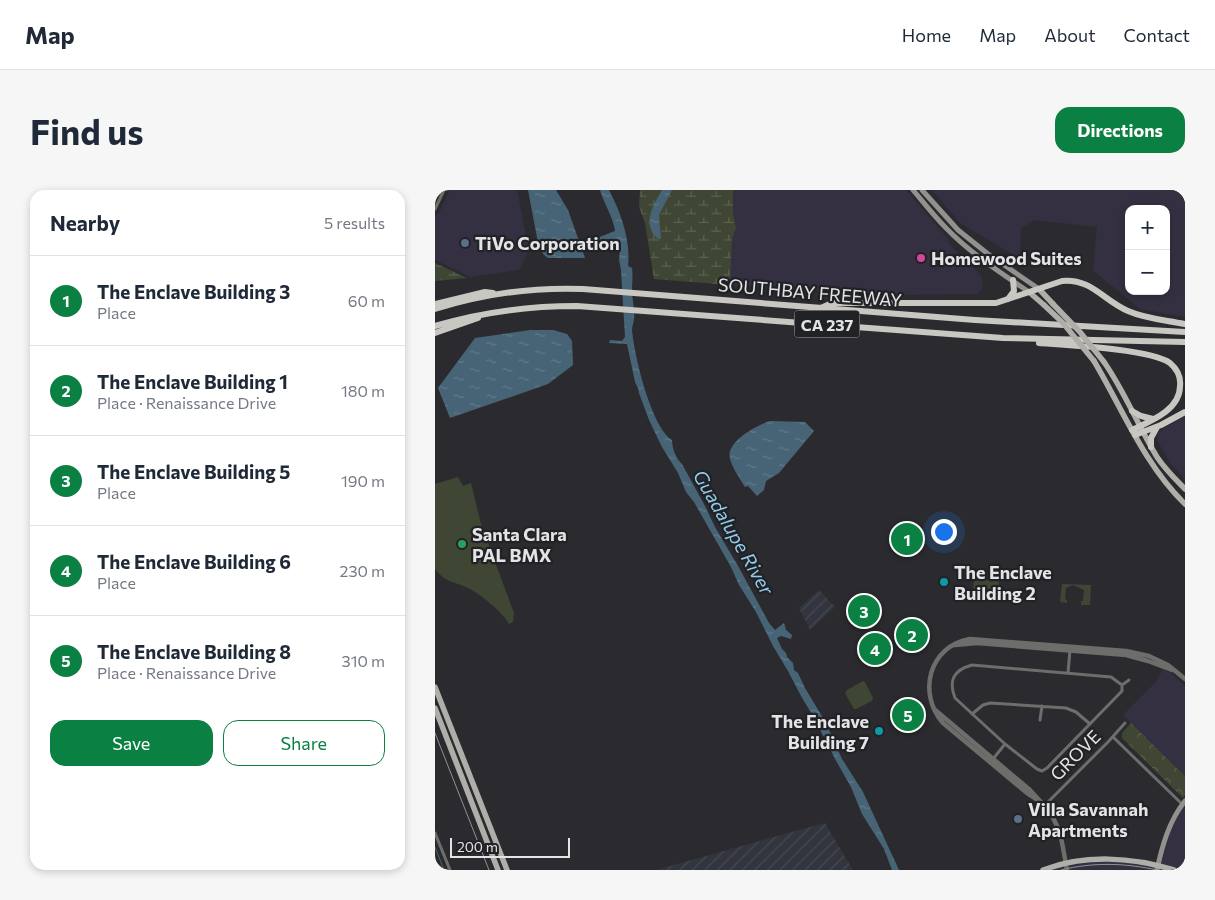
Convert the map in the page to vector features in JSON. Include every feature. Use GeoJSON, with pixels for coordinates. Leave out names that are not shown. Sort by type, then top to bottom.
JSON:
{"type":"FeatureCollection","features":[{"type":"Feature","properties":{"kind":"highway"},"geometry":{"type":"LineString","coordinates":[[1005,301],[1014,291],[1013,280]]}},
{"type":"Feature","properties":{"kind":"highway"},"geometry":{"type":"LineString","coordinates":[[821,308],[832,303],[986,303],[1005,301],[1063,281],[1079,281],[1086,283],[1116,305],[1130,312],[1185,324]]}},
{"type":"Feature","properties":{"kind":"highway","name":"SOUTHBAY FREEWAY"},"geometry":{"type":"LineString","coordinates":[[435,309],[475,298],[501,294],[549,289],[601,290],[975,320],[1185,332]]}},
{"type":"Feature","properties":{"kind":"highway"},"geometry":{"type":"LineString","coordinates":[[435,304],[485,292],[501,294]]}},
{"type":"Feature","properties":{"kind":"highway","name":"SOUTHBAY FREEWAY"},"geometry":{"type":"LineString","coordinates":[[435,326],[479,314],[503,310],[551,306],[603,306],[1003,338],[1185,342]]}},
{"type":"Feature","properties":{"kind":"highway"},"geometry":{"type":"LineString","coordinates":[[435,333],[503,310]]}},
{"type":"Feature","properties":{"kind":"highway"},"geometry":{"type":"LineString","coordinates":[[1003,338],[1012,341],[1124,351],[1165,360],[1172,365],[1178,372],[1181,388],[1179,397],[1172,407],[1134,433]]}},
{"type":"Feature","properties":{"kind":"highway"},"geometry":{"type":"LineString","coordinates":[[1133,410],[1141,416],[1153,419]]}},
{"type":"Feature","properties":{"kind":"highway"},"geometry":{"type":"LineString","coordinates":[[1141,429],[1173,420],[1185,412]]}},
{"type":"Feature","properties":{"kind":"highway"},"geometry":{"type":"LineString","coordinates":[[1151,447],[1151,438],[1157,426]]}},
{"type":"Feature","properties":{"kind":"main road"},"geometry":{"type":"LineString","coordinates":[[913,190],[951,233],[969,249],[1029,292],[1063,323],[1095,361],[1156,472],[1185,504]]}},
{"type":"Feature","properties":{"kind":"main road"},"geometry":{"type":"LineString","coordinates":[[922,190],[958,230],[1039,289],[1080,332],[1117,381],[1141,429],[1165,468],[1185,489]]}},
{"type":"Feature","properties":{"kind":"main road"},"geometry":{"type":"LineString","coordinates":[[435,687],[507,870]]}},
{"type":"Feature","properties":{"kind":"main road"},"geometry":{"type":"LineString","coordinates":[[435,708],[498,870]]}},
{"type":"Feature","properties":{"kind":"main road"},"geometry":{"type":"LineString","coordinates":[[1158,868],[1167,833],[1184,803]]}},
{"type":"Feature","properties":{"kind":"main road"},"geometry":{"type":"LineString","coordinates":[[1043,870],[1107,859],[1138,861],[1158,868],[1174,870]]}},
{"type":"Feature","properties":{"kind":"street"},"geometry":{"type":"LineString","coordinates":[[435,209],[444,190]]}},
{"type":"Feature","properties":{"kind":"street"},"geometry":{"type":"LineString","coordinates":[[1067,867],[1058,829],[1043,804],[1027,792],[934,708],[929,693],[929,679],[932,668],[939,657],[955,644],[977,643],[1138,653],[1168,665],[1185,679]]}},
{"type":"Feature","properties":{"kind":"street"},"geometry":{"type":"LineString","coordinates":[[1068,673],[1070,649]]}},
{"type":"Feature","properties":{"kind":"street"},"geometry":{"type":"LineString","coordinates":[[972,665],[1111,677],[1122,685],[1122,691],[1042,771],[1005,744],[955,698],[952,690],[953,678],[958,671],[972,665]]}},
{"type":"Feature","properties":{"kind":"street"},"geometry":{"type":"LineString","coordinates":[[1122,685],[1129,680]]}},
{"type":"Feature","properties":{"kind":"street"},"geometry":{"type":"LineString","coordinates":[[973,714],[990,703],[1041,706],[1071,710],[1090,724]]}},
{"type":"Feature","properties":{"kind":"street"},"geometry":{"type":"LineString","coordinates":[[1040,720],[1041,706]]}},
{"type":"Feature","properties":{"kind":"street","name":"GROVE"},"geometry":{"type":"LineString","coordinates":[[1043,804],[1113,737],[1125,723]]}},
{"type":"Feature","properties":{"kind":"street"},"geometry":{"type":"LineString","coordinates":[[1113,737],[1184,803]]}},
{"type":"Feature","properties":{"kind":"street"},"geometry":{"type":"LineString","coordinates":[[991,760],[1005,744]]}},
{"type":"Feature","properties":{"kind":"street"},"geometry":{"type":"LineString","coordinates":[[435,833],[450,870]]}},
{"type":"Feature","properties":{"kind":"shaded area"},"geometry":{"type":"Polygon","coordinates":[[[450,190],[517,190],[529,250],[519,270],[470,277],[435,260],[435,216],[439,213],[450,190]]]}},
{"type":"Feature","properties":{"kind":"shaded area"},"geometry":{"type":"Polygon","coordinates":[[[733,190],[906,190],[948,239],[949,244],[982,277],[983,287],[977,294],[893,295],[730,285],[732,239],[736,228],[733,213],[733,190]]]}},
{"type":"Feature","properties":{"kind":"shaded area"},"geometry":{"type":"Polygon","coordinates":[[[932,190],[1185,190],[1185,317],[1140,309],[1093,270],[1097,227],[1035,220],[1021,228],[1020,259],[960,223],[932,190]]]}},
{"type":"Feature","properties":{"kind":"shaded area"},"geometry":{"type":"Polygon","coordinates":[[[1185,416],[1185,480],[1170,462],[1158,442],[1157,436],[1159,432],[1185,416]]]}},
{"type":"Feature","properties":{"kind":"shaded area"},"geometry":{"type":"Polygon","coordinates":[[[819,590],[835,607],[810,630],[799,608],[819,590]]]}},
{"type":"Feature","properties":{"kind":"shaded area"},"geometry":{"type":"Polygon","coordinates":[[[1163,669],[1185,686],[1185,776],[1123,715],[1156,682],[1163,669]]]}},
{"type":"Feature","properties":{"kind":"shaded area"},"geometry":{"type":"Polygon","coordinates":[[[1185,801],[1185,870],[1043,870],[1098,859],[1158,865],[1163,846],[1185,801]]]}},
{"type":"Feature","properties":{"kind":"shaded area"},"geometry":{"type":"Polygon","coordinates":[[[825,823],[853,870],[656,870],[806,828],[825,823]]]}},
{"type":"Feature","properties":{"kind":"green space"},"geometry":{"type":"Polygon","coordinates":[[[640,190],[733,190],[733,213],[736,228],[732,239],[730,285],[654,279],[645,223],[639,207],[640,190]]]}},
{"type":"Feature","properties":{"kind":"green space"},"geometry":{"type":"Polygon","coordinates":[[[435,263],[467,278],[435,281],[435,263]]]}},
{"type":"Feature","properties":{"kind":"green space","name":"Santa Clara PAL BMX"},"geometry":{"type":"Polygon","coordinates":[[[458,477],[463,486],[471,483],[481,524],[514,613],[513,622],[509,624],[497,609],[479,594],[446,579],[435,569],[435,484],[458,477]]]}},
{"type":"Feature","properties":{"kind":"green space"},"geometry":{"type":"Polygon","coordinates":[[[974,579],[999,580],[998,593],[973,591],[974,579]]]}},
{"type":"Feature","properties":{"kind":"green space"},"geometry":{"type":"Polygon","coordinates":[[[1062,584],[1091,585],[1090,605],[1081,605],[1084,590],[1073,585],[1066,588],[1065,599],[1067,603],[1060,602],[1062,584]]]}},
{"type":"Feature","properties":{"kind":"green space"},"geometry":{"type":"Polygon","coordinates":[[[863,681],[873,698],[872,701],[854,709],[845,693],[863,681]]]}},
{"type":"Feature","properties":{"kind":"green space"},"geometry":{"type":"Polygon","coordinates":[[[1131,723],[1185,776],[1185,795],[1183,798],[1122,738],[1122,733],[1131,723]]]}},
{"type":"Feature","properties":{"kind":"water"},"geometry":{"type":"Polygon","coordinates":[[[528,190],[556,190],[568,210],[585,258],[548,258],[544,255],[539,248],[528,190]]]}},
{"type":"Feature","properties":{"kind":"water"},"geometry":{"type":"Polygon","coordinates":[[[600,190],[609,190],[624,227],[629,256],[628,266],[632,268],[633,341],[645,389],[657,421],[664,433],[672,440],[676,456],[769,623],[775,630],[784,623],[786,630],[792,635],[791,639],[781,636],[777,638],[826,723],[842,759],[863,792],[899,870],[892,870],[884,849],[862,814],[851,787],[819,726],[662,447],[649,420],[635,382],[627,344],[609,343],[610,340],[622,341],[625,337],[619,259],[620,250],[616,245],[617,241],[614,239],[607,239],[598,244],[595,241],[597,238],[615,231],[600,190]]]}},
{"type":"Feature","properties":{"kind":"water"},"geometry":{"type":"Polygon","coordinates":[[[662,190],[672,190],[659,215],[661,239],[657,238],[650,227],[650,214],[662,190]]]}},
{"type":"Feature","properties":{"kind":"water"},"geometry":{"type":"Polygon","coordinates":[[[530,330],[553,330],[567,334],[572,341],[573,365],[548,384],[450,418],[438,388],[475,338],[530,330]]]}},
{"type":"Feature","properties":{"kind":"water"},"geometry":{"type":"Polygon","coordinates":[[[770,421],[805,422],[814,431],[779,473],[766,481],[764,490],[757,496],[748,486],[745,487],[741,481],[731,463],[730,453],[732,446],[743,435],[770,421]]]}},
{"type":"Feature","properties":{"kind":"waterway"},"geometry":{"type":"LineString","coordinates":[[435,847],[444,870]]}},
{"type":"Feature","properties":{"kind":"tram line"},"geometry":{"type":"LineString","coordinates":[[1061,870],[1109,864],[1157,870]]}},
{"type":"Feature","properties":{"kind":"railway"},"geometry":{"type":"LineString","coordinates":[[435,733],[489,870]]}},
{"type":"Feature","properties":{"kind":"place","name":"TiVo Corporation"},"geometry":{"type":"Point","coordinates":[465,243]}},
{"type":"Feature","properties":{"kind":"place","name":"Homewood Suites"},"geometry":{"type":"Point","coordinates":[921,258]}},
{"type":"Feature","properties":{"kind":"place","name":"The Enclave Building 3"},"geometry":{"type":"Point","coordinates":[907,539]}},
{"type":"Feature","properties":{"kind":"place","name":"Santa Clara PAL BMX"},"geometry":{"type":"Point","coordinates":[462,544]}},
{"type":"Feature","properties":{"kind":"place","name":"The Enclave Building 2"},"geometry":{"type":"Point","coordinates":[944,582]}},
{"type":"Feature","properties":{"kind":"place","name":"The Enclave Building 5"},"geometry":{"type":"Point","coordinates":[864,611]}},
{"type":"Feature","properties":{"kind":"place","name":"The Enclave Building 1"},"geometry":{"type":"Point","coordinates":[912,635]}},
{"type":"Feature","properties":{"kind":"place","name":"The Enclave Building 6"},"geometry":{"type":"Point","coordinates":[875,649]}},
{"type":"Feature","properties":{"kind":"place","name":"The Enclave Building 8"},"geometry":{"type":"Point","coordinates":[908,715]}},
{"type":"Feature","properties":{"kind":"place","name":"The Enclave Building 7"},"geometry":{"type":"Point","coordinates":[879,731]}},
{"type":"Feature","properties":{"kind":"place","name":"Villa Savannah Apartments"},"geometry":{"type":"Point","coordinates":[1018,819]}},
{"type":"Feature","properties":{"kind":"water label","name":"Guadalupe River"},"geometry":{"type":"Point","coordinates":[734,532]}}]}
